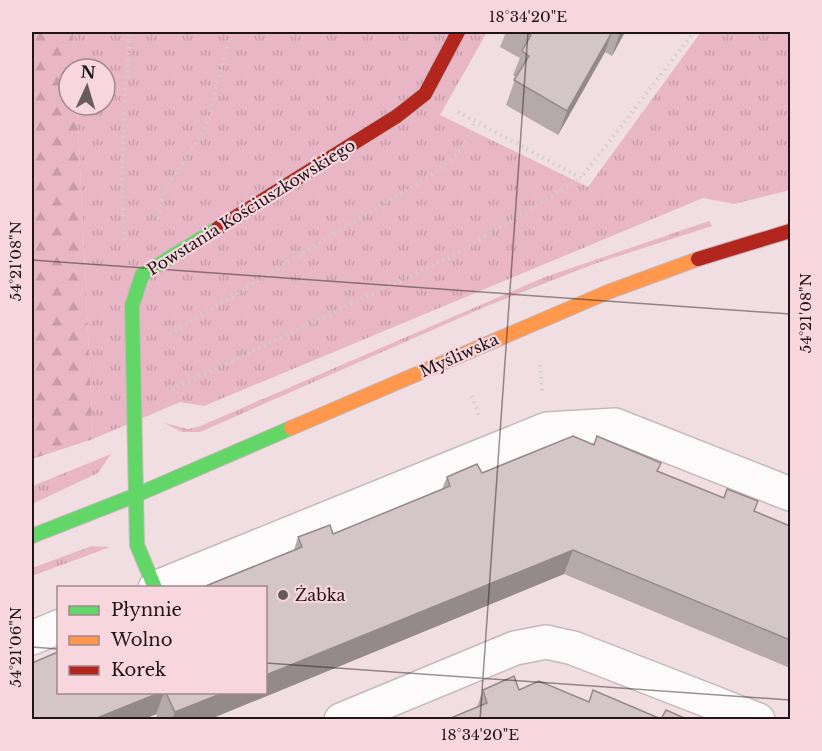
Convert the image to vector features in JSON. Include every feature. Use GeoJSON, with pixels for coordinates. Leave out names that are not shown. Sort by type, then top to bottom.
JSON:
{"type":"FeatureCollection","features":[{"type":"Feature","properties":{"kind":"street","name":"Powstania Kościuszkowskiego"},"geometry":{"type":"LineString","coordinates":[[134,496],[132,306],[142,275],[397,116],[425,94],[458,32]]}},
{"type":"Feature","properties":{"kind":"street","name":"Myśliwska"},"geometry":{"type":"LineString","coordinates":[[32,537],[134,496],[608,292],[678,266],[790,231]]}},
{"type":"Feature","properties":{"kind":"street"},"geometry":{"type":"LineString","coordinates":[[160,586],[546,429],[615,424],[790,494]]}},
{"type":"Feature","properties":{"kind":"street"},"geometry":{"type":"LineString","coordinates":[[134,496],[137,545],[154,586]]}},
{"type":"Feature","properties":{"kind":"street"},"geometry":{"type":"LineString","coordinates":[[32,638],[57,627]]}},
{"type":"Feature","properties":{"kind":"street"},"geometry":{"type":"LineString","coordinates":[[341,720],[514,648],[546,642],[573,648],[758,720]]}},
{"type":"Feature","properties":{"kind":"path"},"geometry":{"type":"LineString","coordinates":[[130,32],[123,128],[123,213],[127,254],[142,275]]}},
{"type":"Feature","properties":{"kind":"path"},"geometry":{"type":"LineString","coordinates":[[157,267],[157,220],[164,191],[206,127],[231,32]]}},
{"type":"Feature","properties":{"kind":"path"},"geometry":{"type":"LineString","coordinates":[[170,392],[188,381],[397,285],[454,255],[581,178],[694,32]]}},
{"type":"Feature","properties":{"kind":"path"},"geometry":{"type":"LineString","coordinates":[[425,94],[581,178]]}},
{"type":"Feature","properties":{"kind":"path"},"geometry":{"type":"LineString","coordinates":[[167,336],[438,171],[459,153],[475,121]]}},
{"type":"Feature","properties":{"kind":"green space"},"geometry":{"type":"Polygon","coordinates":[[[32,32],[73,32],[74,57],[57,57],[57,117],[78,117],[93,439],[32,459],[32,32]]]}},
{"type":"Feature","properties":{"kind":"green space"},"geometry":{"type":"Polygon","coordinates":[[[73,32],[487,32],[440,115],[588,187],[701,32],[790,32],[790,190],[734,204],[703,198],[204,406],[180,402],[93,439],[78,117],[117,117],[117,57],[74,57],[73,32]]]}},
{"type":"Feature","properties":{"kind":"green space"},"geometry":{"type":"Polygon","coordinates":[[[709,221],[712,226],[594,264],[487,306],[200,432],[182,432],[164,423],[188,429],[198,427],[545,277],[709,221]]]}},
{"type":"Feature","properties":{"kind":"green space"},"geometry":{"type":"Polygon","coordinates":[[[111,454],[98,473],[32,504],[32,489],[35,485],[111,454]]]}},
{"type":"Feature","properties":{"kind":"green space"},"geometry":{"type":"Polygon","coordinates":[[[92,546],[110,547],[32,576],[32,568],[92,546]]]}},
{"type":"Feature","properties":{"kind":"building"},"geometry":{"type":"Polygon","coordinates":[[[525,32],[612,32],[567,111],[514,80],[529,56],[522,51],[531,35],[525,32]]]}},
{"type":"Feature","properties":{"kind":"building"},"geometry":{"type":"Polygon","coordinates":[[[573,436],[594,445],[597,436],[661,463],[657,471],[724,498],[727,489],[758,501],[754,511],[790,526],[790,640],[573,550],[267,675],[267,586],[206,586],[302,547],[298,537],[330,525],[333,534],[450,486],[447,477],[477,464],[482,473],[573,436]]]}},
{"type":"Feature","properties":{"kind":"building"},"geometry":{"type":"Polygon","coordinates":[[[57,652],[57,694],[157,694],[92,720],[32,720],[32,663],[57,652]]]}},
{"type":"Feature","properties":{"kind":"building"},"geometry":{"type":"Polygon","coordinates":[[[514,676],[519,690],[539,681],[589,702],[593,690],[661,719],[666,710],[689,720],[446,720],[487,703],[483,690],[514,676]]]}},
{"type":"Feature","properties":{"kind":"building"},"geometry":{"type":"Polygon","coordinates":[[[166,694],[220,694],[175,712],[166,694]]]}},
{"type":"Feature","properties":{"kind":"traffic: fast"},"geometry":{"type":"LineString","coordinates":[[154,586],[137,545],[132,306],[142,275],[218,228]]}},
{"type":"Feature","properties":{"kind":"traffic: fast"},"geometry":{"type":"LineString","coordinates":[[32,536],[134,496],[291,428]]}},
{"type":"Feature","properties":{"kind":"traffic: slow"},"geometry":{"type":"LineString","coordinates":[[291,428],[608,292],[698,259]]}},
{"type":"Feature","properties":{"kind":"traffic: jam"},"geometry":{"type":"LineString","coordinates":[[218,228],[397,116],[425,94],[458,32]]}},
{"type":"Feature","properties":{"kind":"traffic: jam"},"geometry":{"type":"LineString","coordinates":[[698,259],[790,231]]}},
{"type":"Feature","properties":{"kind":"place","name":"Żabka"},"geometry":{"type":"Point","coordinates":[283,595]}}]}
